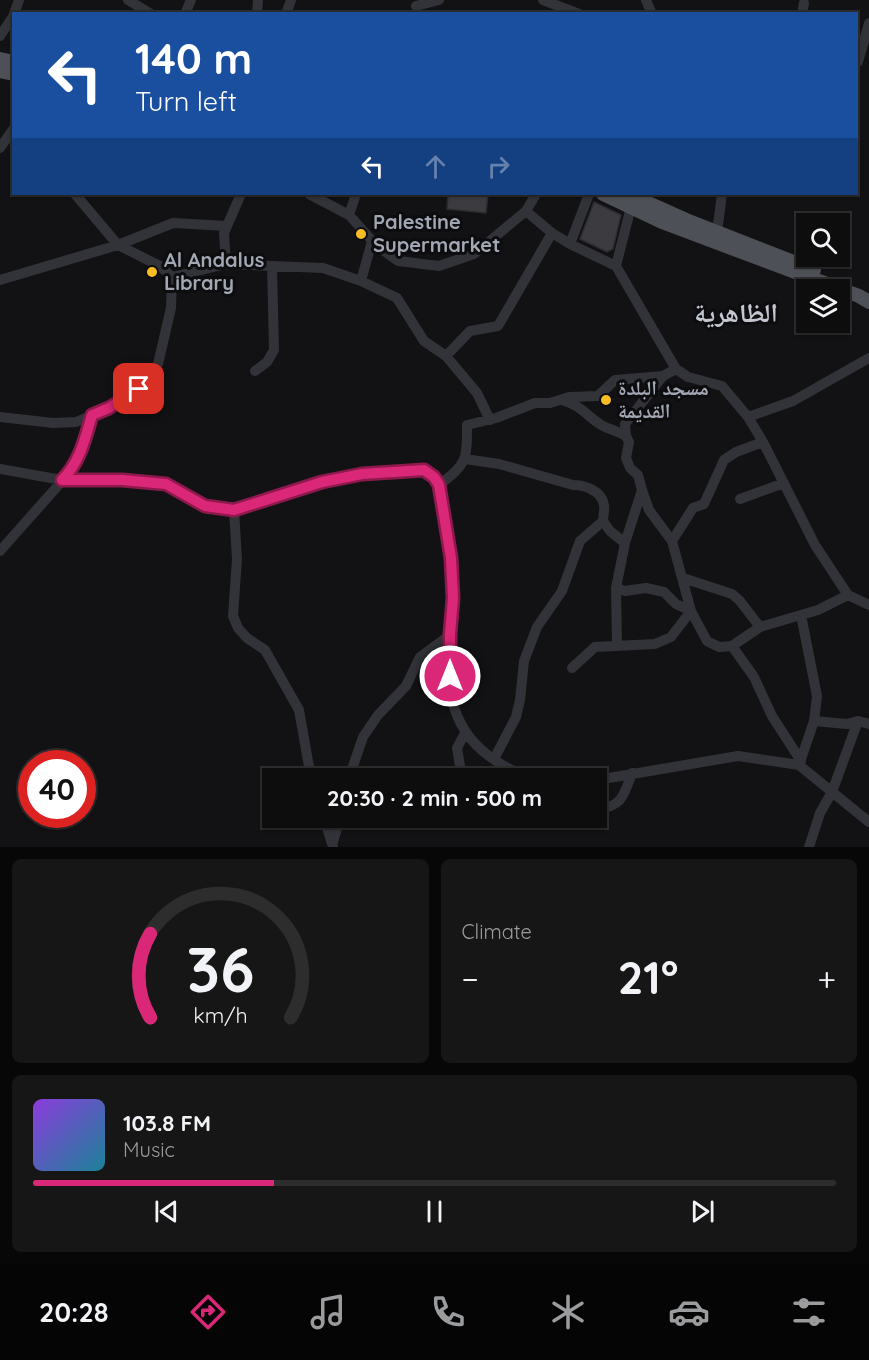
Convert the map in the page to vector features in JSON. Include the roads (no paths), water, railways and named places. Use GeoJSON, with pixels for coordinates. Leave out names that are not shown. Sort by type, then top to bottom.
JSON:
{"type":"FeatureCollection","features":[{"type":"Feature","properties":{"kind":"main road"},"geometry":{"type":"LineString","coordinates":[[607,195],[629,200],[869,302]]}},
{"type":"Feature","properties":{"kind":"main road"},"geometry":{"type":"LineString","coordinates":[[712,236],[869,291]]}},
{"type":"Feature","properties":{"kind":"street"},"geometry":{"type":"LineString","coordinates":[[128,0],[148,12]]}},
{"type":"Feature","properties":{"kind":"street"},"geometry":{"type":"LineString","coordinates":[[416,6],[439,0]]}},
{"type":"Feature","properties":{"kind":"street"},"geometry":{"type":"LineString","coordinates":[[543,0],[574,12]]}},
{"type":"Feature","properties":{"kind":"street"},"geometry":{"type":"LineString","coordinates":[[0,36],[12,17]]}},
{"type":"Feature","properties":{"kind":"street"},"geometry":{"type":"LineString","coordinates":[[861,61],[869,23]]}},
{"type":"Feature","properties":{"kind":"street"},"geometry":{"type":"LineString","coordinates":[[0,148],[12,131]]}},
{"type":"Feature","properties":{"kind":"street"},"geometry":{"type":"LineString","coordinates":[[76,195],[118,245],[160,267],[172,277]]}},
{"type":"Feature","properties":{"kind":"street"},"geometry":{"type":"LineString","coordinates":[[226,264],[225,232],[241,195]]}},
{"type":"Feature","properties":{"kind":"street"},"geometry":{"type":"LineString","coordinates":[[311,195],[349,215],[372,241],[398,261],[439,266],[474,254],[526,211],[535,195]]}},
{"type":"Feature","properties":{"kind":"street"},"geometry":{"type":"LineString","coordinates":[[349,215],[356,195]]}},
{"type":"Feature","properties":{"kind":"street"},"geometry":{"type":"LineString","coordinates":[[570,244],[589,195]]}},
{"type":"Feature","properties":{"kind":"street"},"geometry":{"type":"LineString","coordinates":[[712,236],[722,195]]}},
{"type":"Feature","properties":{"kind":"street"},"geometry":{"type":"LineString","coordinates":[[616,266],[629,200]]}},
{"type":"Feature","properties":{"kind":"street"},"geometry":{"type":"LineString","coordinates":[[526,211],[552,233],[616,266],[676,369],[688,377],[723,386],[748,417],[763,442],[815,545],[848,595],[869,605]]}},
{"type":"Feature","properties":{"kind":"street"},"geometry":{"type":"LineString","coordinates":[[0,280],[118,245],[173,223],[227,226]]}},
{"type":"Feature","properties":{"kind":"street"},"geometry":{"type":"LineString","coordinates":[[446,356],[470,330],[498,326],[552,233]]}},
{"type":"Feature","properties":{"kind":"street"},"geometry":{"type":"LineString","coordinates":[[361,281],[372,241]]}},
{"type":"Feature","properties":{"kind":"street"},"geometry":{"type":"LineString","coordinates":[[172,277],[226,264],[322,268],[361,281],[397,298],[424,341],[446,356],[477,393],[490,420]]}},
{"type":"Feature","properties":{"kind":"street"},"geometry":{"type":"LineString","coordinates":[[255,371],[267,362],[274,350],[272,266]]}},
{"type":"Feature","properties":{"kind":"street"},"geometry":{"type":"LineString","coordinates":[[0,417],[53,423],[76,422],[109,408],[139,389],[150,378],[158,364],[171,308],[172,277]]}},
{"type":"Feature","properties":{"kind":"street"},"geometry":{"type":"LineString","coordinates":[[748,417],[793,401],[869,358]]}},
{"type":"Feature","properties":{"kind":"street"},"geometry":{"type":"LineString","coordinates":[[676,369],[663,376],[625,424],[629,442],[626,458],[630,468],[638,475],[650,510],[672,541],[691,611],[707,641],[719,647],[732,646],[760,627],[818,610],[848,595]]}},
{"type":"Feature","properties":{"kind":"street"},"geometry":{"type":"LineString","coordinates":[[439,485],[464,463],[467,449],[467,425],[490,420],[535,403],[549,403],[569,396],[598,396],[615,380],[663,376]]}},
{"type":"Feature","properties":{"kind":"street"},"geometry":{"type":"LineString","coordinates":[[561,399],[579,406],[604,427],[626,436]]}},
{"type":"Feature","properties":{"kind":"street"},"geometry":{"type":"LineString","coordinates":[[0,551],[71,471],[83,447],[92,415]]}},
{"type":"Feature","properties":{"kind":"street"},"geometry":{"type":"LineString","coordinates":[[672,541],[693,508],[704,504],[724,460],[763,442]]}},
{"type":"Feature","properties":{"kind":"street"},"geometry":{"type":"LineString","coordinates":[[465,459],[499,464],[573,485],[584,485],[598,494],[604,503],[603,520],[610,531],[625,543]]}},
{"type":"Feature","properties":{"kind":"street"},"geometry":{"type":"LineString","coordinates":[[0,469],[62,480],[122,480],[166,484],[205,506],[234,510],[322,482],[362,474],[424,470],[434,477],[439,485],[451,558],[453,598],[450,676],[453,707],[465,733],[477,747],[508,768]]}},
{"type":"Feature","properties":{"kind":"street"},"geometry":{"type":"LineString","coordinates":[[740,499],[784,483]]}},
{"type":"Feature","properties":{"kind":"street"},"geometry":{"type":"LineString","coordinates":[[617,645],[616,588],[625,543],[642,490]]}},
{"type":"Feature","properties":{"kind":"street"},"geometry":{"type":"LineString","coordinates":[[234,510],[237,559],[233,616],[238,628],[247,638],[265,650],[299,710],[310,768]]}},
{"type":"Feature","properties":{"kind":"street"},"geometry":{"type":"LineString","coordinates":[[494,759],[516,717],[524,661],[537,627],[562,591],[580,541],[603,520]]}},
{"type":"Feature","properties":{"kind":"street"},"geometry":{"type":"LineString","coordinates":[[683,578],[732,594],[760,627]]}},
{"type":"Feature","properties":{"kind":"street"},"geometry":{"type":"LineString","coordinates":[[616,588],[625,591],[646,588],[664,592],[676,604],[691,611]]}},
{"type":"Feature","properties":{"kind":"street"},"geometry":{"type":"LineString","coordinates":[[572,668],[595,647],[655,644],[671,637],[691,611]]}},
{"type":"Feature","properties":{"kind":"street"},"geometry":{"type":"LineString","coordinates":[[800,763],[814,721],[817,696],[801,615]]}},
{"type":"Feature","properties":{"kind":"street"},"geometry":{"type":"LineString","coordinates":[[353,768],[363,737],[378,715],[406,686],[420,657],[450,634]]}},
{"type":"Feature","properties":{"kind":"street"},"geometry":{"type":"LineString","coordinates":[[732,646],[754,677],[772,716],[800,763],[869,822]]}},
{"type":"Feature","properties":{"kind":"street"},"geometry":{"type":"LineString","coordinates":[[814,721],[847,724],[858,721],[869,724]]}},
{"type":"Feature","properties":{"kind":"street"},"geometry":{"type":"LineString","coordinates":[[809,847],[820,813],[832,792],[858,721]]}},
{"type":"Feature","properties":{"kind":"street"},"geometry":{"type":"LineString","coordinates":[[460,768],[457,748],[465,733]]}},
{"type":"Feature","properties":{"kind":"street"},"geometry":{"type":"LineString","coordinates":[[607,778],[738,756],[800,763]]}},
{"type":"Feature","properties":{"kind":"street"},"geometry":{"type":"LineString","coordinates":[[607,808],[614,807],[624,795],[632,774]]}},
{"type":"Feature","properties":{"kind":"street"},"geometry":{"type":"LineString","coordinates":[[327,828],[333,845]]}},
{"type":"Feature","properties":{"kind":"street"},"geometry":{"type":"LineString","coordinates":[[333,845],[337,828]]}},
{"type":"Feature","properties":{"kind":"place","name":"Palestine Supermarket"},"geometry":{"type":"Point","coordinates":[361,234]}},
{"type":"Feature","properties":{"kind":"place","name":"Al Andalus Library"},"geometry":{"type":"Point","coordinates":[152,272]}},
{"type":"Feature","properties":{"kind":"place","name":"مسجد البلدة القديمة"},"geometry":{"type":"Point","coordinates":[606,400]}},
{"type":"Feature","properties":{"kind":"district","name":"الظاهرية"},"geometry":{"type":"Point","coordinates":[736,313]}}]}
